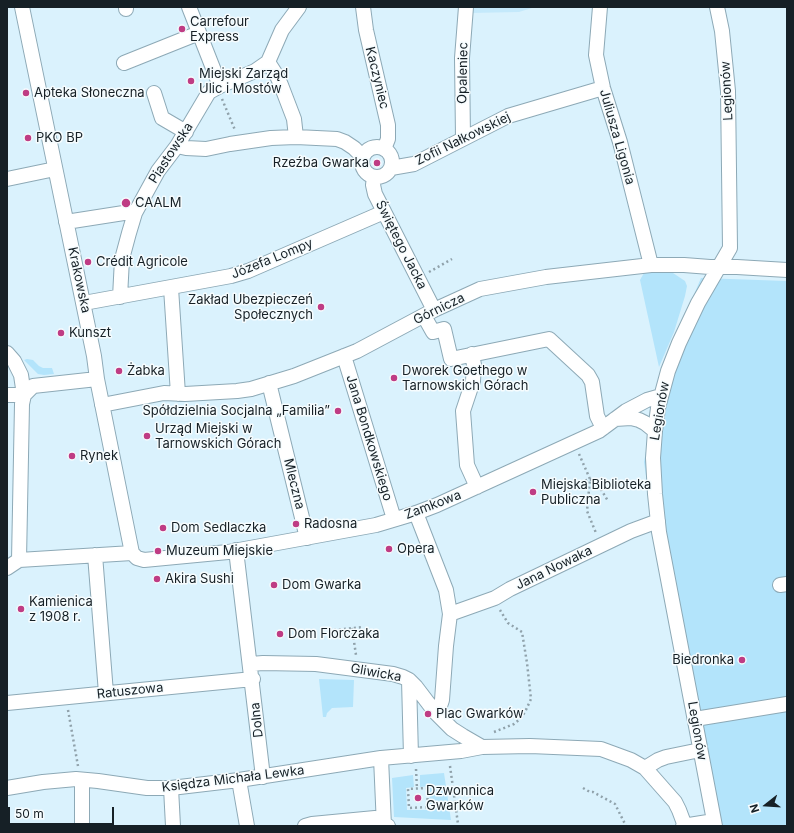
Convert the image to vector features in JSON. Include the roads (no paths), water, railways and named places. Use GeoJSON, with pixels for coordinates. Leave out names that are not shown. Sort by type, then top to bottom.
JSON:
{"type":"FeatureCollection","features":[{"type":"Feature","properties":{"kind":"street","name":"Krakowska"},"geometry":{"type":"LineString","coordinates":[[22,7],[84,303],[95,361],[96,379],[132,553]]}},
{"type":"Feature","properties":{"kind":"street"},"geometry":{"type":"LineString","coordinates":[[189,7],[220,89]]}},
{"type":"Feature","properties":{"kind":"street"},"geometry":{"type":"LineString","coordinates":[[296,137],[294,119],[277,76],[268,62],[282,30],[299,7]]}},
{"type":"Feature","properties":{"kind":"street","name":"Kaczyniec"},"geometry":{"type":"LineString","coordinates":[[363,7],[366,30],[388,125],[388,135],[384,149]]}},
{"type":"Feature","properties":{"kind":"street","name":"Opaleniec"},"geometry":{"type":"LineString","coordinates":[[463,138],[462,58],[466,7]]}},
{"type":"Feature","properties":{"kind":"street","name":"Juliusza Ligonia"},"geometry":{"type":"LineString","coordinates":[[600,7],[596,55],[603,88],[620,142],[652,265]]}},
{"type":"Feature","properties":{"kind":"street","name":"Legionów"},"geometry":{"type":"LineString","coordinates":[[714,824],[658,521],[654,482],[655,431],[661,396],[673,357],[685,329],[704,292],[730,248],[728,91],[723,43],[717,7]]}},
{"type":"Feature","properties":{"kind":"street"},"geometry":{"type":"LineString","coordinates":[[124,63],[199,33]]}},
{"type":"Feature","properties":{"kind":"street","name":"Piastowska"},"geometry":{"type":"LineString","coordinates":[[120,297],[122,259],[135,213],[158,171],[177,146],[209,92],[220,89],[268,62]]}},
{"type":"Feature","properties":{"kind":"street","name":"Zofii Nałkowskiej"},"geometry":{"type":"LineString","coordinates":[[392,168],[414,164],[508,116],[603,88]]}},
{"type":"Feature","properties":{"kind":"street"},"geometry":{"type":"LineString","coordinates":[[154,93],[162,118],[186,132]]}},
{"type":"Feature","properties":{"kind":"street"},"geometry":{"type":"LineString","coordinates":[[177,146],[206,150],[251,140],[296,137],[342,140],[354,148],[363,157]]}},
{"type":"Feature","properties":{"kind":"street"},"geometry":{"type":"LineString","coordinates":[[376,147],[384,149],[388,152],[392,159],[392,168],[387,174],[379,178],[374,177],[368,174],[363,168],[363,157],[368,150],[372,148],[376,147]]}},
{"type":"Feature","properties":{"kind":"street"},"geometry":{"type":"LineString","coordinates":[[7,179],[55,169]]}},
{"type":"Feature","properties":{"kind":"street","name":"Świętego Jacka"},"geometry":{"type":"LineString","coordinates":[[374,177],[373,190],[429,313],[432,332],[444,329],[450,359],[472,354]]}},
{"type":"Feature","properties":{"kind":"street"},"geometry":{"type":"LineString","coordinates":[[66,222],[130,212]]}},
{"type":"Feature","properties":{"kind":"street","name":"Józefa Lompy"},"geometry":{"type":"LineString","coordinates":[[84,303],[170,288],[224,277],[248,270],[384,212]]}},
{"type":"Feature","properties":{"kind":"street","name":"Górnicza"},"geometry":{"type":"LineString","coordinates":[[102,405],[164,393],[178,394],[237,391],[294,376],[357,352],[429,313],[480,289],[546,277],[652,265],[742,267],[787,270]]}},
{"type":"Feature","properties":{"kind":"street"},"geometry":{"type":"LineString","coordinates":[[170,288],[178,394]]}},
{"type":"Feature","properties":{"kind":"street"},"geometry":{"type":"LineString","coordinates":[[477,487],[467,465],[463,410],[473,381],[474,364],[472,354],[549,339],[588,375],[592,382],[597,416],[603,428]]}},
{"type":"Feature","properties":{"kind":"street"},"geometry":{"type":"LineString","coordinates":[[7,353],[14,361],[21,375],[24,395],[22,404],[19,560]]}},
{"type":"Feature","properties":{"kind":"street","name":"Jana Bondkowskiego"},"geometry":{"type":"LineString","coordinates":[[344,356],[394,519]]}},
{"type":"Feature","properties":{"kind":"street"},"geometry":{"type":"LineString","coordinates":[[24,395],[29,388],[33,386],[96,379]]}},
{"type":"Feature","properties":{"kind":"street","name":"Mleczna"},"geometry":{"type":"LineString","coordinates":[[269,383],[307,538]]}},
{"type":"Feature","properties":{"kind":"street"},"geometry":{"type":"LineString","coordinates":[[7,395],[24,395]]}},
{"type":"Feature","properties":{"kind":"street","name":"Zamkowa"},"geometry":{"type":"LineString","coordinates":[[236,550],[376,525],[416,513],[477,487],[599,431],[626,411],[647,400],[661,396]]}},
{"type":"Feature","properties":{"kind":"street"},"geometry":{"type":"LineString","coordinates":[[615,419],[639,420],[655,431]]}},
{"type":"Feature","properties":{"kind":"street"},"geometry":{"type":"LineString","coordinates":[[416,513],[446,590],[450,614],[442,700],[440,706],[435,712]]}},
{"type":"Feature","properties":{"kind":"street","name":"Jana Nowaka"},"geometry":{"type":"LineString","coordinates":[[450,614],[495,598],[510,589],[631,530],[658,521]]}},
{"type":"Feature","properties":{"kind":"street"},"geometry":{"type":"LineString","coordinates":[[7,568],[19,560],[132,553],[140,559],[153,559],[236,550],[251,664]]}},
{"type":"Feature","properties":{"kind":"street"},"geometry":{"type":"LineString","coordinates":[[95,555],[106,693]]}},
{"type":"Feature","properties":{"kind":"street","name":"Dolna"},"geometry":{"type":"LineString","coordinates":[[251,664],[263,777]]}},
{"type":"Feature","properties":{"kind":"street","name":"Gliwicka"},"geometry":{"type":"LineString","coordinates":[[251,664],[316,664],[393,674],[409,680],[413,762]]}},
{"type":"Feature","properties":{"kind":"street","name":"Ratuszowa"},"geometry":{"type":"LineString","coordinates":[[7,703],[252,679]]}},
{"type":"Feature","properties":{"kind":"street"},"geometry":{"type":"LineString","coordinates":[[409,680],[416,686],[435,712],[457,732],[482,747]]}},
{"type":"Feature","properties":{"kind":"street"},"geometry":{"type":"LineString","coordinates":[[695,719],[787,704]]}},
{"type":"Feature","properties":{"kind":"street"},"geometry":{"type":"LineString","coordinates":[[413,762],[482,747],[530,746],[601,749],[631,760],[645,768],[675,802],[684,826],[714,824]]}},
{"type":"Feature","properties":{"kind":"street"},"geometry":{"type":"LineString","coordinates":[[645,768],[662,758],[700,750]]}},
{"type":"Feature","properties":{"kind":"street"},"geometry":{"type":"LineString","coordinates":[[382,758],[385,825]]}},
{"type":"Feature","properties":{"kind":"street","name":"Księdza Michała Lewka"},"geometry":{"type":"LineString","coordinates":[[7,788],[80,776],[147,788],[171,788],[263,777],[382,758],[413,762]]}},
{"type":"Feature","properties":{"kind":"street"},"geometry":{"type":"LineString","coordinates":[[80,776],[82,826]]}},
{"type":"Feature","properties":{"kind":"street"},"geometry":{"type":"LineString","coordinates":[[239,780],[247,826]]}},
{"type":"Feature","properties":{"kind":"street"},"geometry":{"type":"LineString","coordinates":[[171,788],[173,826]]}},
{"type":"Feature","properties":{"kind":"street"},"geometry":{"type":"LineString","coordinates":[[305,826],[375,818],[385,825]]}},
{"type":"Feature","properties":{"kind":"place","name":"Carrefour Express"},"geometry":{"type":"Point","coordinates":[182,29]}},
{"type":"Feature","properties":{"kind":"place","name":"Miejski Zarząd Ulic i Mostów"},"geometry":{"type":"Point","coordinates":[191,81]}},
{"type":"Feature","properties":{"kind":"place","name":"Apteka Słoneczna"},"geometry":{"type":"Point","coordinates":[26,93]}},
{"type":"Feature","properties":{"kind":"place","name":"PKO BP"},"geometry":{"type":"Point","coordinates":[28,138]}},
{"type":"Feature","properties":{"kind":"place","name":"Rzeźba Gwarka"},"geometry":{"type":"Point","coordinates":[377,163]}},
{"type":"Feature","properties":{"kind":"place","name":"CAALM"},"geometry":{"type":"Point","coordinates":[126,203]}},
{"type":"Feature","properties":{"kind":"place","name":"Crédit Agricole"},"geometry":{"type":"Point","coordinates":[88,262]}},
{"type":"Feature","properties":{"kind":"place","name":"Zakład Ubezpieczeń Społecznych"},"geometry":{"type":"Point","coordinates":[321,307]}},
{"type":"Feature","properties":{"kind":"place","name":"Kunszt"},"geometry":{"type":"Point","coordinates":[61,333]}},
{"type":"Feature","properties":{"kind":"place","name":"Żabka"},"geometry":{"type":"Point","coordinates":[119,371]}},
{"type":"Feature","properties":{"kind":"place","name":"Dworek Goethego w Tarnowskich Górach"},"geometry":{"type":"Point","coordinates":[394,378]}},
{"type":"Feature","properties":{"kind":"place","name":"Spółdzielnia Socjalna „Familia”"},"geometry":{"type":"Point","coordinates":[338,411]}},
{"type":"Feature","properties":{"kind":"place","name":"Urząd Miejski w Tarnowskich Górach"},"geometry":{"type":"Point","coordinates":[147,436]}},
{"type":"Feature","properties":{"kind":"place","name":"Rynek"},"geometry":{"type":"Point","coordinates":[72,456]}},
{"type":"Feature","properties":{"kind":"place","name":"Miejska Biblioteka Publiczna"},"geometry":{"type":"Point","coordinates":[533,492]}},
{"type":"Feature","properties":{"kind":"place","name":"Radosna"},"geometry":{"type":"Point","coordinates":[296,524]}},
{"type":"Feature","properties":{"kind":"place","name":"Dom Sedlaczka"},"geometry":{"type":"Point","coordinates":[163,528]}},
{"type":"Feature","properties":{"kind":"place","name":"Opera"},"geometry":{"type":"Point","coordinates":[389,549]}},
{"type":"Feature","properties":{"kind":"place","name":"Muzeum Miejskie"},"geometry":{"type":"Point","coordinates":[158,551]}},
{"type":"Feature","properties":{"kind":"place","name":"Akira Sushi"},"geometry":{"type":"Point","coordinates":[157,579]}},
{"type":"Feature","properties":{"kind":"place","name":"Dom Gwarka"},"geometry":{"type":"Point","coordinates":[274,585]}},
{"type":"Feature","properties":{"kind":"place","name":"Kamienica z 1908 r."},"geometry":{"type":"Point","coordinates":[21,609]}},
{"type":"Feature","properties":{"kind":"place","name":"Dom Florczaka"},"geometry":{"type":"Point","coordinates":[280,634]}},
{"type":"Feature","properties":{"kind":"place","name":"Biedronka"},"geometry":{"type":"Point","coordinates":[742,660]}},
{"type":"Feature","properties":{"kind":"place","name":"Plac Gwarków"},"geometry":{"type":"Point","coordinates":[428,714]}},
{"type":"Feature","properties":{"kind":"place","name":"Dzwonnica Gwarków"},"geometry":{"type":"Point","coordinates":[418,798]}}]}
